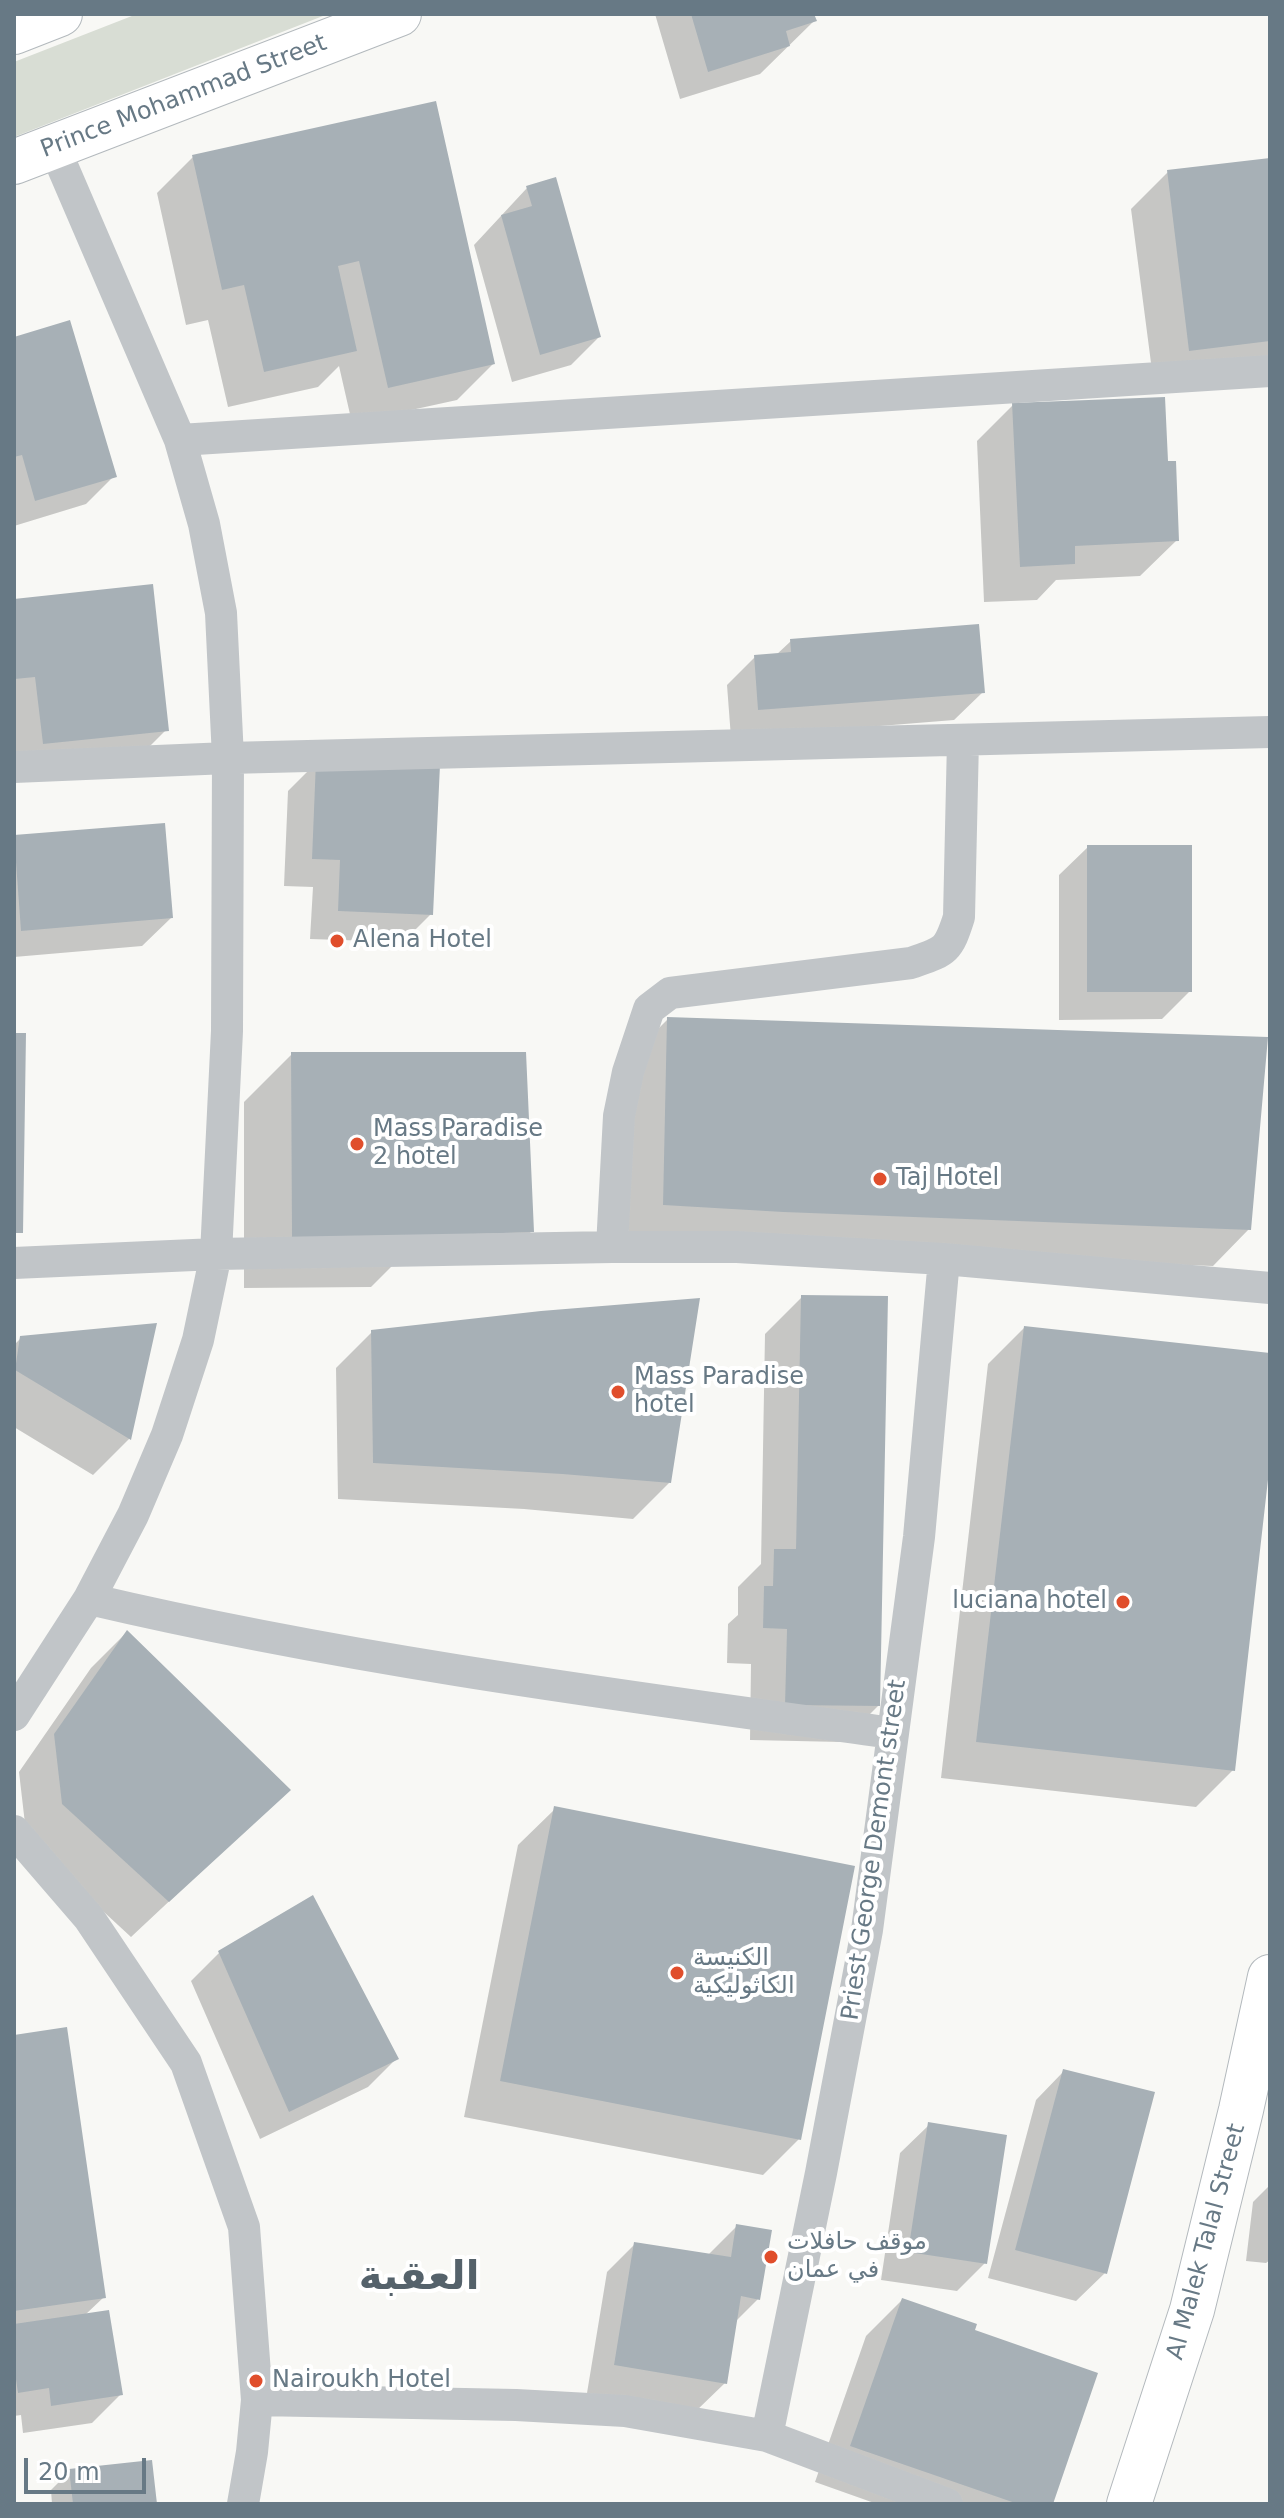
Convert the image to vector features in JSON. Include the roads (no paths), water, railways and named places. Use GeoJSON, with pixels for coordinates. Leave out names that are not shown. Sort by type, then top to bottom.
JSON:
{"type":"FeatureCollection","features":[{"type":"Feature","properties":{"kind":"main road"},"geometry":{"type":"LineString","coordinates":[[14,32],[60,14]]}},
{"type":"Feature","properties":{"kind":"main road","name":"Prince Mohammad Street"},"geometry":{"type":"LineString","coordinates":[[14,162],[399,14]]}},
{"type":"Feature","properties":{"kind":"main road","name":"Al Malek Talal Street"},"geometry":{"type":"LineString","coordinates":[[1129,2504],[1192,2310],[1270,1977]]}},
{"type":"Feature","properties":{"kind":"street"},"geometry":{"type":"LineString","coordinates":[[14,1715],[89,1599],[133,1515],[167,1435],[198,1340],[216,1254],[227,1031],[227,688],[221,613],[204,524],[180,440],[54,147]]}},
{"type":"Feature","properties":{"kind":"street"},"geometry":{"type":"LineString","coordinates":[[180,440],[1270,371]]}},
{"type":"Feature","properties":{"kind":"street"},"geometry":{"type":"LineString","coordinates":[[14,767],[228,758],[1270,732]]}},
{"type":"Feature","properties":{"kind":"street"},"geometry":{"type":"LineString","coordinates":[[612,1247],[619,1116],[628,1072],[649,1009],[670,993],[911,963],[938,954],[951,943],[959,917],[963,740]]}},
{"type":"Feature","properties":{"kind":"street"},"geometry":{"type":"LineString","coordinates":[[14,1263],[216,1254],[737,1247],[944,1259],[1270,1288]]}},
{"type":"Feature","properties":{"kind":"street","name":"Priest George Demont street"},"geometry":{"type":"LineString","coordinates":[[767,2436],[867,1930],[919,1537],[944,1259]]}},
{"type":"Feature","properties":{"kind":"street"},"geometry":{"type":"LineString","coordinates":[[89,1599],[226,1630],[586,1689],[892,1733]]}},
{"type":"Feature","properties":{"kind":"street"},"geometry":{"type":"LineString","coordinates":[[14,1831],[89,1918],[186,2063],[244,2227],[257,2400],[243,2504]]}},
{"type":"Feature","properties":{"kind":"street"},"geometry":{"type":"LineString","coordinates":[[257,2400],[516,2405],[625,2411],[767,2436],[947,2504]]}},
{"type":"Feature","properties":{"kind":"place","name":"Alena Hotel"},"geometry":{"type":"Point","coordinates":[337,941]}},
{"type":"Feature","properties":{"kind":"place","name":"Mass Paradise 2 hotel"},"geometry":{"type":"Point","coordinates":[357,1144]}},
{"type":"Feature","properties":{"kind":"place","name":"Taj Hotel"},"geometry":{"type":"Point","coordinates":[880,1179]}},
{"type":"Feature","properties":{"kind":"place","name":"Mass Paradise hotel"},"geometry":{"type":"Point","coordinates":[618,1392]}},
{"type":"Feature","properties":{"kind":"place","name":"luciana hotel"},"geometry":{"type":"Point","coordinates":[1123,1602]}},
{"type":"Feature","properties":{"kind":"place","name":"الكنيسة الكاثوليكية"},"geometry":{"type":"Point","coordinates":[677,1973]}},
{"type":"Feature","properties":{"kind":"place","name":"موقف حافلات في عمان"},"geometry":{"type":"Point","coordinates":[771,2257]}},
{"type":"Feature","properties":{"kind":"place","name":"Nairoukh Hotel"},"geometry":{"type":"Point","coordinates":[256,2381]}},
{"type":"Feature","properties":{"kind":"district","name":"العقبة"},"geometry":{"type":"Point","coordinates":[419,2279]}}]}
